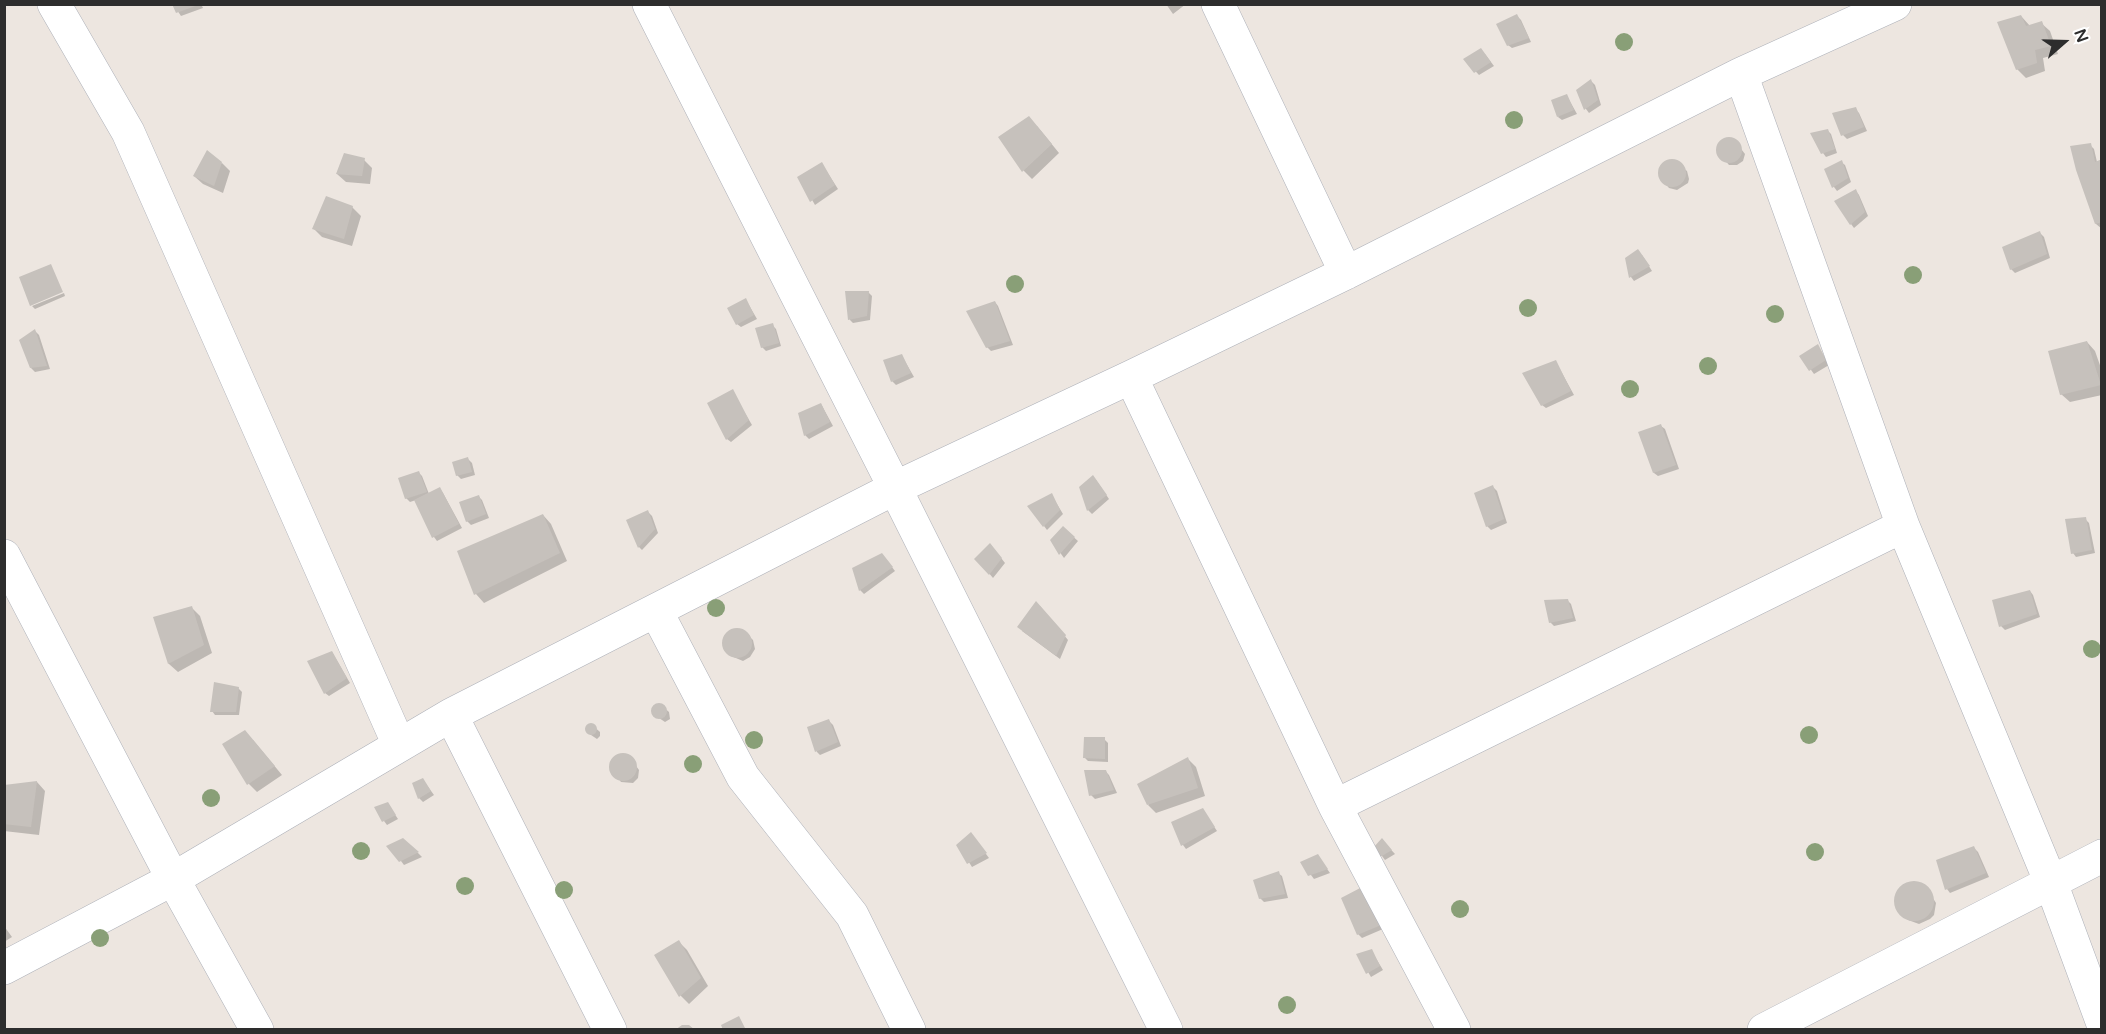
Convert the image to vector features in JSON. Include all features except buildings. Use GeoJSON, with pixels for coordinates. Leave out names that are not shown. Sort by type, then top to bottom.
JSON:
{"type":"FeatureCollection","features":[{"type":"Feature","properties":{"kind":"street"},"geometry":{"type":"LineString","coordinates":[[54,4],[128,132],[399,745]]}},
{"type":"Feature","properties":{"kind":"street"},"geometry":{"type":"LineString","coordinates":[[649,4],[1166,1029]]}},
{"type":"Feature","properties":{"kind":"street"},"geometry":{"type":"LineString","coordinates":[[1218,4],[1346,273]]}},
{"type":"Feature","properties":{"kind":"street"},"geometry":{"type":"LineString","coordinates":[[4,968],[173,879],[452,715],[895,488],[1346,273],[1741,74],[1894,4]]}},
{"type":"Feature","properties":{"kind":"street"},"geometry":{"type":"LineString","coordinates":[[1741,74],[1903,526],[2050,883],[2102,1021]]}},
{"type":"Feature","properties":{"kind":"street"},"geometry":{"type":"LineString","coordinates":[[1131,377],[1335,806],[1454,1029]]}},
{"type":"Feature","properties":{"kind":"street"},"geometry":{"type":"LineString","coordinates":[[1335,806],[1903,526]]}},
{"type":"Feature","properties":{"kind":"street"},"geometry":{"type":"LineString","coordinates":[[4,556],[173,879],[257,1029]]}},
{"type":"Feature","properties":{"kind":"street"},"geometry":{"type":"LineString","coordinates":[[656,611],[743,777],[852,915],[897,1025]]}},
{"type":"Feature","properties":{"kind":"street"},"geometry":{"type":"LineString","coordinates":[[452,715],[610,1029]]}},
{"type":"Feature","properties":{"kind":"street"},"geometry":{"type":"LineString","coordinates":[[1764,1029],[2102,856]]}}]}
